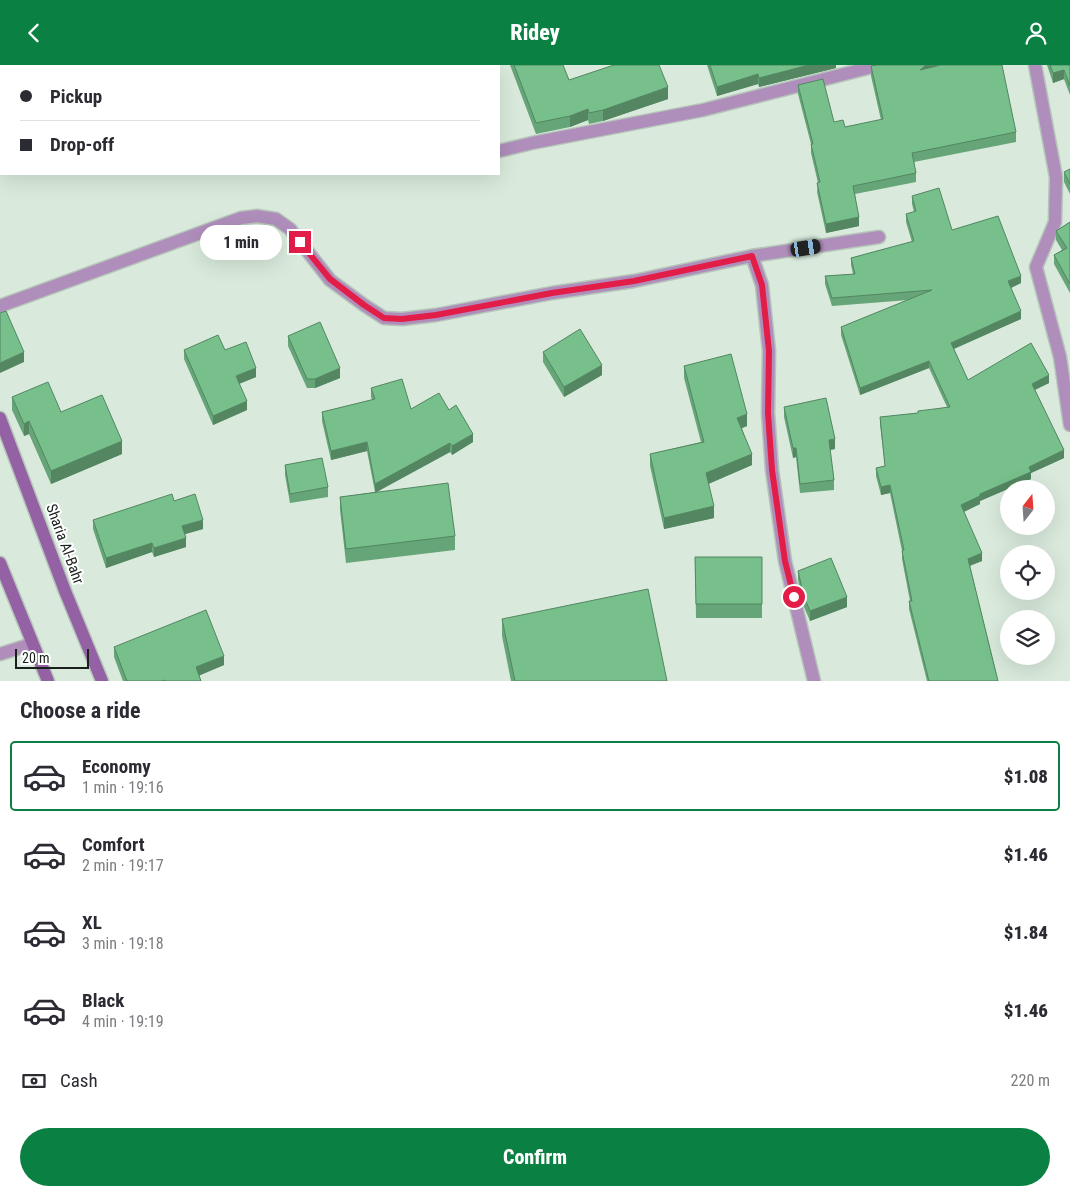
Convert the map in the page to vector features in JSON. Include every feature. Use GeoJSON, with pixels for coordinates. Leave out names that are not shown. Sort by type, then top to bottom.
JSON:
{"type":"FeatureCollection","features":[{"type":"Feature","properties":{"kind":"main road","name":"Sharia Al-Bahr"},"geometry":{"type":"LineString","coordinates":[[0,418],[65,591],[102,681]]}},
{"type":"Feature","properties":{"kind":"main road"},"geometry":{"type":"LineString","coordinates":[[0,563],[48,681]]}},
{"type":"Feature","properties":{"kind":"street"},"geometry":{"type":"LineString","coordinates":[[500,151],[703,110],[864,67],[880,65]]}},
{"type":"Feature","properties":{"kind":"street"},"geometry":{"type":"LineString","coordinates":[[1035,65],[1043,99],[1056,177],[1055,222],[1036,267],[1060,357],[1070,425]]}},
{"type":"Feature","properties":{"kind":"street"},"geometry":{"type":"LineString","coordinates":[[0,306],[241,218],[257,216],[276,219],[290,229],[330,279],[364,305],[384,318],[402,319],[436,315],[552,293],[634,281],[752,256],[879,237]]}},
{"type":"Feature","properties":{"kind":"street"},"geometry":{"type":"LineString","coordinates":[[752,256],[762,285],[768,342],[768,413],[772,470],[785,561],[814,681]]}},
{"type":"Feature","properties":{"kind":"street"},"geometry":{"type":"LineString","coordinates":[[0,654],[32,644]]}},
{"type":"Feature","properties":{"kind":"building"},"geometry":{"type":"Polygon","coordinates":[[[514,65],[563,65],[569,80],[614,65],[659,65],[668,87],[603,110],[589,113],[588,109],[570,116],[536,123],[514,65]]]}},
{"type":"Feature","properties":{"kind":"building"},"geometry":{"type":"Polygon","coordinates":[[[710,65],[809,65],[759,78],[758,74],[717,87],[710,65]]]}},
{"type":"Feature","properties":{"kind":"building"},"geometry":{"type":"Polygon","coordinates":[[[926,65],[920,70],[941,65],[1002,65],[1016,132],[912,153],[916,173],[853,186],[859,217],[826,224],[817,183],[820,182],[811,144],[813,144],[798,85],[823,79],[834,122],[843,120],[845,127],[883,119],[871,66],[926,65]]]}},
{"type":"Feature","properties":{"kind":"building"},"geometry":{"type":"Polygon","coordinates":[[[1050,65],[1070,65],[1070,86],[1064,70],[1053,73],[1050,65]]]}},
{"type":"Feature","properties":{"kind":"building"},"geometry":{"type":"Polygon","coordinates":[[[1070,169],[1070,184],[1064,172],[1070,169]]]}},
{"type":"Feature","properties":{"kind":"building"},"geometry":{"type":"Polygon","coordinates":[[[939,188],[952,230],[998,216],[1021,276],[1008,281],[1021,311],[951,343],[968,380],[1031,343],[1049,375],[1032,384],[1064,450],[1029,467],[1031,472],[1012,480],[1000,480],[1000,485],[961,505],[982,553],[968,559],[998,681],[929,681],[909,601],[912,601],[902,551],[904,550],[890,485],[881,487],[876,468],[885,466],[880,417],[950,407],[929,361],[860,388],[841,327],[932,290],[832,298],[825,276],[855,274],[851,258],[914,241],[906,214],[916,211],[912,196],[939,188]]]}},
{"type":"Feature","properties":{"kind":"building"},"geometry":{"type":"Polygon","coordinates":[[[1070,222],[1070,284],[1054,255],[1067,248],[1056,231],[1070,222]]]}},
{"type":"Feature","properties":{"kind":"building"},"geometry":{"type":"Polygon","coordinates":[[[6,311],[24,352],[0,363],[0,313],[6,311]]]}},
{"type":"Feature","properties":{"kind":"building"},"geometry":{"type":"Polygon","coordinates":[[[320,322],[340,368],[315,379],[307,379],[288,336],[320,322]]]}},
{"type":"Feature","properties":{"kind":"building"},"geometry":{"type":"Polygon","coordinates":[[[580,329],[602,365],[564,387],[543,352],[580,329]]]}},
{"type":"Feature","properties":{"kind":"building"},"geometry":{"type":"Polygon","coordinates":[[[218,335],[225,350],[246,342],[256,368],[236,376],[247,401],[213,416],[184,350],[218,335]]]}},
{"type":"Feature","properties":{"kind":"building"},"geometry":{"type":"Polygon","coordinates":[[[731,354],[747,414],[737,418],[752,454],[706,473],[714,506],[664,518],[650,454],[704,442],[684,366],[731,354]]]}},
{"type":"Feature","properties":{"kind":"building"},"geometry":{"type":"Polygon","coordinates":[[[402,379],[411,409],[439,393],[449,410],[456,405],[473,434],[452,446],[450,443],[375,484],[367,442],[331,451],[322,412],[375,399],[371,388],[402,379]]]}},
{"type":"Feature","properties":{"kind":"building"},"geometry":{"type":"Polygon","coordinates":[[[48,382],[61,412],[102,395],[122,441],[51,471],[29,421],[24,424],[12,397],[48,382]]]}},
{"type":"Feature","properties":{"kind":"building"},"geometry":{"type":"Polygon","coordinates":[[[826,398],[835,439],[829,440],[834,480],[800,484],[796,448],[793,448],[784,407],[826,398]]]}},
{"type":"Feature","properties":{"kind":"building"},"geometry":{"type":"Polygon","coordinates":[[[322,458],[328,487],[290,494],[285,465],[322,458]]]}},
{"type":"Feature","properties":{"kind":"building"},"geometry":{"type":"Polygon","coordinates":[[[448,483],[455,536],[346,549],[340,497],[448,483]]]}},
{"type":"Feature","properties":{"kind":"building"},"geometry":{"type":"Polygon","coordinates":[[[172,494],[174,501],[195,494],[203,520],[182,526],[186,538],[154,548],[152,543],[106,558],[93,520],[172,494]]]}},
{"type":"Feature","properties":{"kind":"building"},"geometry":{"type":"Polygon","coordinates":[[[695,557],[762,557],[762,604],[696,604],[695,557]]]}},
{"type":"Feature","properties":{"kind":"building"},"geometry":{"type":"Polygon","coordinates":[[[831,558],[847,597],[810,611],[804,597],[798,571],[831,558]]]}},
{"type":"Feature","properties":{"kind":"building"},"geometry":{"type":"Polygon","coordinates":[[[648,589],[667,681],[515,681],[502,619],[648,589]]]}},
{"type":"Feature","properties":{"kind":"building"},"geometry":{"type":"Polygon","coordinates":[[[206,610],[224,656],[196,667],[201,681],[127,681],[114,647],[206,610]]]}},
{"type":"Feature","properties":{"kind":"route"},"geometry":{"type":"LineString","coordinates":[[300,242],[330,279],[364,305],[384,318],[402,319],[436,315],[552,293],[634,281],[752,256],[762,285],[769,351],[768,413],[772,470],[785,561],[794,597]]}}]}
